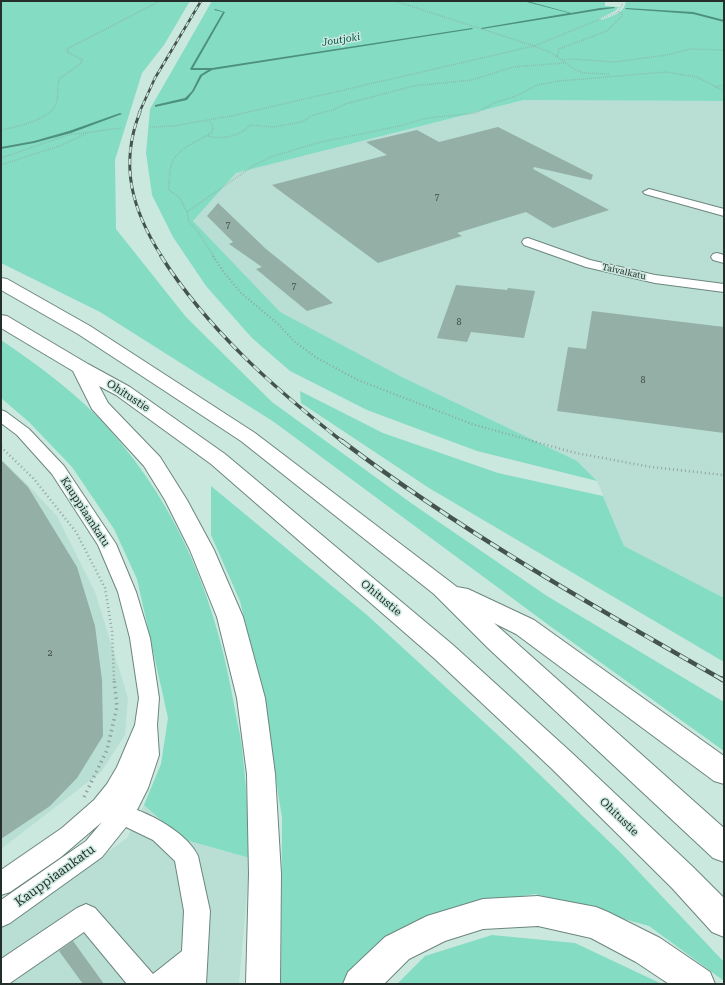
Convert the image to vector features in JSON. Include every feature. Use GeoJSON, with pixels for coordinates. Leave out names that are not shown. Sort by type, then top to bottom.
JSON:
{"type":"FeatureCollection","features":[{"type":"Feature","properties":{"kind":"highway"},"geometry":{"type":"LineString","coordinates":[[1,283],[84,330],[248,437],[443,588],[497,641],[724,848]]}},
{"type":"Feature","properties":{"kind":"highway","name":"Ohitustie"},"geometry":{"type":"LineString","coordinates":[[1,320],[81,368],[123,391],[218,459],[444,652],[562,761],[683,878],[724,921]]}},
{"type":"Feature","properties":{"kind":"highway"},"geometry":{"type":"LineString","coordinates":[[81,368],[99,405],[152,462],[176,500],[202,550],[230,616],[251,698],[261,774],[265,874],[263,984]]}},
{"type":"Feature","properties":{"kind":"highway"},"geometry":{"type":"LineString","coordinates":[[443,588],[525,627],[724,772]]}},
{"type":"Feature","properties":{"kind":"highway"},"geometry":{"type":"LineString","coordinates":[[360,984],[397,948],[439,927],[483,914],[538,911],[596,922],[648,950],[698,984]]}},
{"type":"Feature","properties":{"kind":"street"},"geometry":{"type":"LineString","coordinates":[[649,192],[724,213]]}},
{"type":"Feature","properties":{"kind":"street","name":"Taivalkatu"},"geometry":{"type":"LineString","coordinates":[[528,242],[586,263],[655,279],[724,288]]}},
{"type":"Feature","properties":{"kind":"street","name":"Kauppiaankatu"},"geometry":{"type":"LineString","coordinates":[[1,415],[23,432],[58,470],[107,544],[127,592],[140,638],[149,698],[146,725],[148,755],[138,788],[121,816],[94,849],[1,915]]}},
{"type":"Feature","properties":{"kind":"street","name":"Kauppiaankatu"},"geometry":{"type":"LineString","coordinates":[[1,884],[82,826],[89,807],[108,801],[126,774],[139,738],[146,725]]}},
{"type":"Feature","properties":{"kind":"street"},"geometry":{"type":"LineString","coordinates":[[89,807],[131,818],[162,833],[186,856],[198,911],[193,984]]}},
{"type":"Feature","properties":{"kind":"street"},"geometry":{"type":"LineString","coordinates":[[1,974],[86,916],[144,984]]}},
{"type":"Feature","properties":{"kind":"street"},"geometry":{"type":"LineString","coordinates":[[162,984],[194,958]]}},
{"type":"Feature","properties":{"kind":"path"},"geometry":{"type":"LineString","coordinates":[[1,130],[42,117],[54,108],[57,98],[59,79],[81,63],[82,60],[71,55],[68,52],[68,49],[96,33],[160,1]]}},
{"type":"Feature","properties":{"kind":"path"},"geometry":{"type":"LineString","coordinates":[[395,1],[534,46],[552,53],[564,63],[583,73],[617,75]]}},
{"type":"Feature","properties":{"kind":"path"},"geometry":{"type":"LineString","coordinates":[[150,127],[173,126],[209,120],[361,87],[534,46],[618,12],[623,3]]}},
{"type":"Feature","properties":{"kind":"path"},"geometry":{"type":"LineString","coordinates":[[557,57],[559,49],[607,31],[622,16],[622,13],[618,12]]}},
{"type":"Feature","properties":{"kind":"path"},"geometry":{"type":"LineString","coordinates":[[562,60],[572,59],[615,62],[667,55],[690,49],[724,50]]}},
{"type":"Feature","properties":{"kind":"path"},"geometry":{"type":"LineString","coordinates":[[208,136],[212,138],[225,137],[246,130],[250,125],[273,126],[302,122],[313,115],[333,110],[345,104],[413,86],[472,80],[513,67],[564,63]]}},
{"type":"Feature","properties":{"kind":"path"},"geometry":{"type":"LineString","coordinates":[[187,212],[200,201],[228,184],[262,160],[299,148],[400,126],[427,118],[476,113],[494,103],[516,96],[537,85],[559,81],[659,72],[680,73],[697,78],[724,91]]}},
{"type":"Feature","properties":{"kind":"path"},"geometry":{"type":"LineString","coordinates":[[715,86],[724,84]]}},
{"type":"Feature","properties":{"kind":"path"},"geometry":{"type":"LineString","coordinates":[[209,120],[213,126],[212,132],[176,156],[172,163],[168,189],[180,198],[187,212],[189,222],[198,232],[224,271],[241,293],[277,323],[295,342],[317,358],[358,380],[472,424],[548,446],[576,453],[651,467],[724,475]]}},
{"type":"Feature","properties":{"kind":"path"},"geometry":{"type":"LineString","coordinates":[[1,158],[68,135],[121,128]]}},
{"type":"Feature","properties":{"kind":"path"},"geometry":{"type":"LineString","coordinates":[[1,165],[62,145],[78,136],[97,130]]}},
{"type":"Feature","properties":{"kind":"path"},"geometry":{"type":"LineString","coordinates":[[1,447],[34,479],[76,532],[105,588],[112,631],[113,668],[117,707],[107,750],[89,807]]}},
{"type":"Feature","properties":{"kind":"shaded area"},"geometry":{"type":"Polygon","coordinates":[[[525,100],[724,101],[724,598],[624,546],[597,481],[577,461],[400,376],[264,307],[193,221],[236,173],[525,100]]]}},
{"type":"Feature","properties":{"kind":"shaded area"},"geometry":{"type":"Polygon","coordinates":[[[1,459],[57,516],[95,592],[128,698],[125,735],[101,772],[1,849],[1,459]]]}},
{"type":"Feature","properties":{"kind":"shaded area"},"geometry":{"type":"Polygon","coordinates":[[[144,805],[182,839],[250,858],[239,984],[1,984],[1,928],[127,838],[144,805]]]}},
{"type":"Feature","properties":{"kind":"green space"},"geometry":{"type":"Polygon","coordinates":[[[1,1],[190,1],[164,45],[142,73],[115,160],[116,229],[186,317],[272,402],[411,503],[547,596],[724,702],[724,751],[554,629],[274,422],[100,312],[1,263],[1,1]]]}},
{"type":"Feature","properties":{"kind":"green space"},"geometry":{"type":"Polygon","coordinates":[[[212,1],[605,1],[605,6],[619,7],[615,11],[599,19],[602,20],[623,9],[626,1],[724,1],[724,101],[524,100],[236,173],[193,221],[280,312],[400,376],[577,461],[597,481],[477,451],[367,410],[290,371],[252,338],[206,286],[173,237],[152,195],[146,153],[150,109],[212,1]]]}},
{"type":"Feature","properties":{"kind":"green space"},"geometry":{"type":"Polygon","coordinates":[[[1,340],[71,392],[96,415],[134,459],[176,525],[206,595],[218,632],[227,671],[240,734],[250,858],[182,839],[144,805],[161,764],[168,718],[137,579],[114,529],[72,467],[29,422],[1,398],[1,340]]]}},
{"type":"Feature","properties":{"kind":"green space"},"geometry":{"type":"Polygon","coordinates":[[[300,391],[383,433],[498,473],[603,496],[624,546],[724,598],[724,662],[429,488],[301,403],[300,391]]]}},
{"type":"Feature","properties":{"kind":"green space"},"geometry":{"type":"Polygon","coordinates":[[[211,486],[367,615],[511,747],[621,853],[724,962],[724,981],[649,926],[535,894],[456,906],[394,933],[343,984],[281,984],[282,818],[262,691],[240,601],[211,535],[211,486]]]}},
{"type":"Feature","properties":{"kind":"green space"},"geometry":{"type":"Polygon","coordinates":[[[492,935],[575,943],[662,984],[397,984],[425,956],[492,935]]]}},
{"type":"Feature","properties":{"kind":"building"},"geometry":{"type":"Polygon","coordinates":[[[498,127],[593,175],[591,180],[534,167],[533,169],[609,210],[553,228],[526,212],[457,233],[462,236],[378,263],[272,185],[387,155],[366,142],[417,130],[439,142],[498,127]]]}},
{"type":"Feature","properties":{"kind":"building"},"geometry":{"type":"Polygon","coordinates":[[[218,203],[266,249],[333,303],[307,311],[256,269],[262,267],[229,244],[233,242],[207,216],[218,203]]]}},
{"type":"Feature","properties":{"kind":"building"},"geometry":{"type":"Polygon","coordinates":[[[456,285],[535,291],[524,338],[471,332],[467,342],[437,338],[456,285]]]}},
{"type":"Feature","properties":{"kind":"building"},"geometry":{"type":"Polygon","coordinates":[[[592,311],[724,327],[724,433],[557,411],[568,347],[586,349],[592,311]]]}},
{"type":"Feature","properties":{"kind":"building"},"geometry":{"type":"Polygon","coordinates":[[[1,460],[28,487],[77,567],[95,626],[102,680],[103,736],[77,778],[50,806],[1,839],[1,460]]]}},
{"type":"Feature","properties":{"kind":"building"},"geometry":{"type":"Polygon","coordinates":[[[73,941],[104,984],[83,984],[59,951],[73,941]]]}},
{"type":"Feature","properties":{"kind":"waterway","name":"Joutjoki"},"geometry":{"type":"LineString","coordinates":[[524,1],[570,13]]}},
{"type":"Feature","properties":{"kind":"waterway","name":"Joutjoki"},"geometry":{"type":"LineString","coordinates":[[482,28],[614,8]]}},
{"type":"Feature","properties":{"kind":"waterway","name":"Joutjoki"},"geometry":{"type":"LineString","coordinates":[[626,9],[693,13],[724,21]]}},
{"type":"Feature","properties":{"kind":"waterway","name":"Joutjoki"},"geometry":{"type":"LineString","coordinates":[[211,69],[191,69],[224,12],[215,10]]}},
{"type":"Feature","properties":{"kind":"waterway","name":"Joutjoki"},"geometry":{"type":"LineString","coordinates":[[211,69],[472,29]]}},
{"type":"Feature","properties":{"kind":"waterway","name":"Joutjoki"},"geometry":{"type":"LineString","coordinates":[[156,106],[186,99],[193,91],[201,76],[211,69]]}},
{"type":"Feature","properties":{"kind":"waterway","name":"Joutjoki"},"geometry":{"type":"LineString","coordinates":[[1,148],[34,142],[70,132],[121,114]]}},
{"type":"Feature","properties":{"kind":"railway"},"geometry":{"type":"LineString","coordinates":[[139,113],[155,78],[201,1]]}},
{"type":"Feature","properties":{"kind":"railway"},"geometry":{"type":"LineString","coordinates":[[140,112],[130,150],[132,187],[136,204],[143,222],[162,257]]}},
{"type":"Feature","properties":{"kind":"railway"},"geometry":{"type":"LineString","coordinates":[[161,256],[200,309],[244,357],[292,401],[343,442]]}},
{"type":"Feature","properties":{"kind":"railway"},"geometry":{"type":"LineString","coordinates":[[342,441],[387,474],[481,537],[577,596],[723,680]]}}]}
